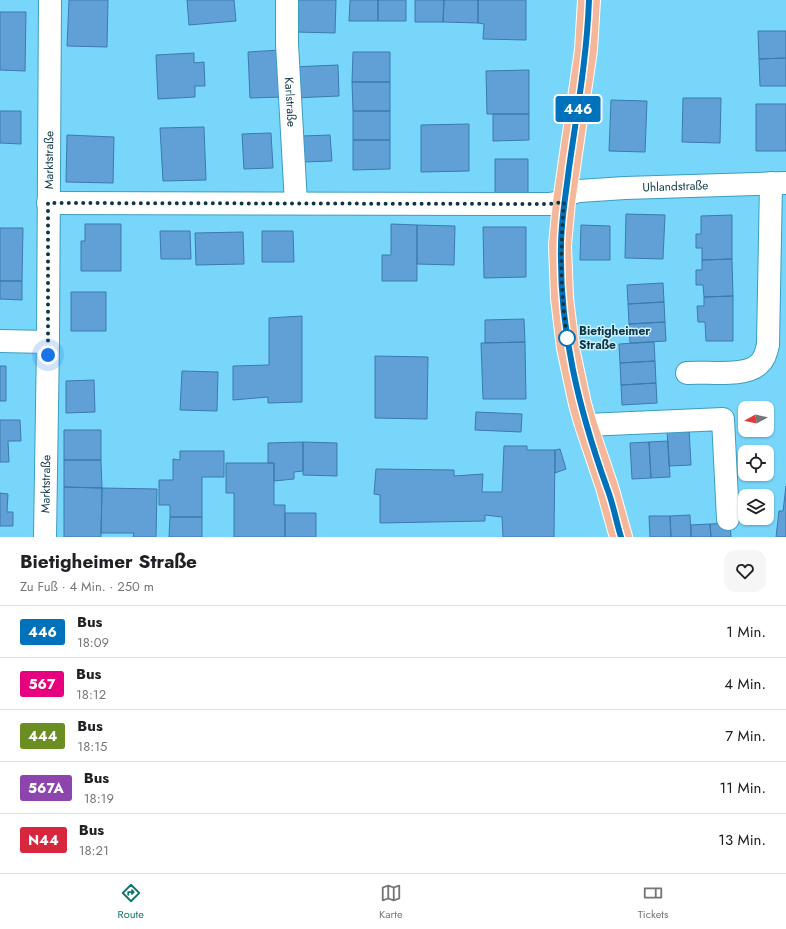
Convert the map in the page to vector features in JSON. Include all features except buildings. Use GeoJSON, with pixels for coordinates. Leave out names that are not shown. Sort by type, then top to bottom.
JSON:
{"type":"FeatureCollection","features":[{"type":"Feature","properties":{"kind":"main road"},"geometry":{"type":"LineString","coordinates":[[589,0],[586,50],[565,198],[560,245],[562,298],[568,348],[586,425],[607,487],[621,537]]}},
{"type":"Feature","properties":{"kind":"street","name":"Marktstraße"},"geometry":{"type":"LineString","coordinates":[[45,537],[50,0]]}},
{"type":"Feature","properties":{"kind":"street","name":"Karlstraße"},"geometry":{"type":"LineString","coordinates":[[287,0],[287,44],[296,203]]}},
{"type":"Feature","properties":{"kind":"street"},"geometry":{"type":"LineString","coordinates":[[687,373],[748,370],[760,364],[764,357],[768,345],[778,183]]}},
{"type":"Feature","properties":{"kind":"street","name":"Uhlandstraße"},"geometry":{"type":"LineString","coordinates":[[565,198],[578,191],[778,183]]}},
{"type":"Feature","properties":{"kind":"street"},"geometry":{"type":"LineString","coordinates":[[48,203],[550,204],[565,198]]}},
{"type":"Feature","properties":{"kind":"street"},"geometry":{"type":"LineString","coordinates":[[0,341],[48,342]]}},
{"type":"Feature","properties":{"kind":"street"},"geometry":{"type":"LineString","coordinates":[[586,425],[723,419],[728,519]]}},
{"type":"Feature","properties":{"kind":"bus line","name":"446"},"geometry":{"type":"LineString","coordinates":[[589,0],[586,50],[564,202],[560,245],[562,298],[568,348],[580,404],[607,487],[621,537]]}},
{"type":"Feature","properties":{"kind":"place","name":"Bietigheimer Straße"},"geometry":{"type":"Point","coordinates":[567,338]}},
{"type":"Feature","properties":{"kind":"route"},"geometry":{"type":"LineString","coordinates":[[48,355],[48,203],[550,204],[564,202],[560,245],[562,298],[567,338]]}}]}
